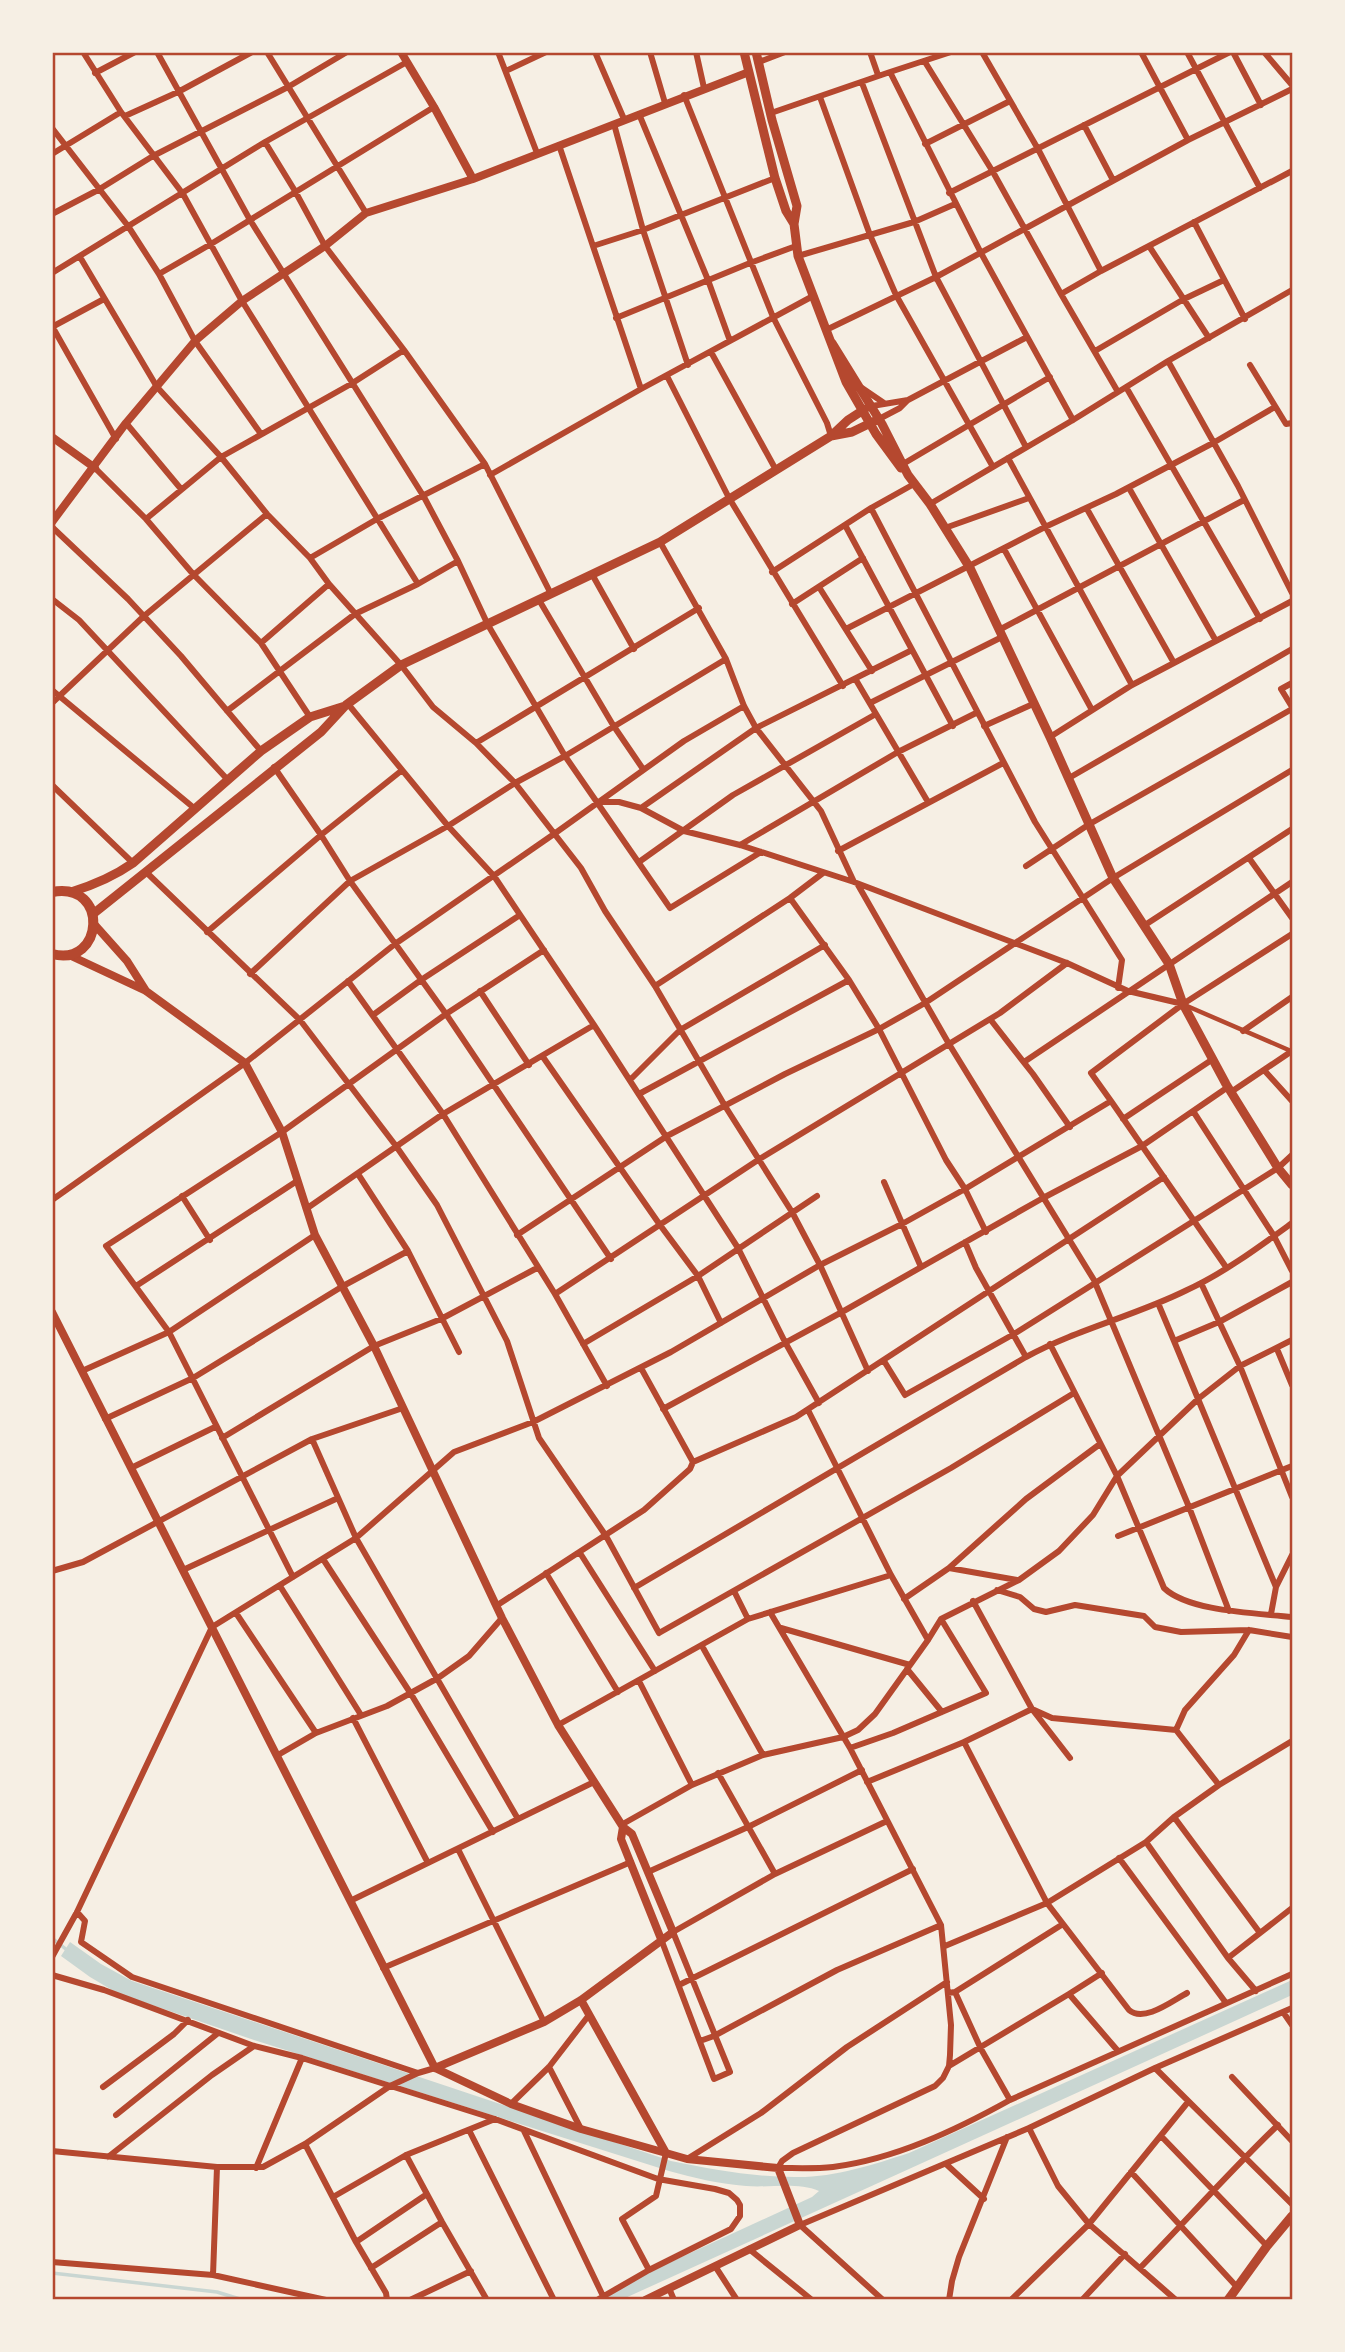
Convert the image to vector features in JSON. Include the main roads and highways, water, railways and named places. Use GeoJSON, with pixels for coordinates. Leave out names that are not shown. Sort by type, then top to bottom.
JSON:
{"type":"FeatureCollection","features":[{"type":"Feature","properties":{"kind":"main road"},"geometry":{"type":"LineString","coordinates":[[744,52],[775,178],[786,211],[794,224]]}},
{"type":"Feature","properties":{"kind":"main road"},"geometry":{"type":"LineString","coordinates":[[758,57],[797,206],[794,224],[797,251],[840,369],[872,406],[894,460],[930,504],[970,568],[1113,878],[1169,964],[1183,1004],[1230,1090],[1278,1168],[1293,1185]]}},
{"type":"Feature","properties":{"kind":"main road"},"geometry":{"type":"LineString","coordinates":[[853,385],[869,424],[883,437],[911,480]]}},
{"type":"Feature","properties":{"kind":"main road"},"geometry":{"type":"LineString","coordinates":[[848,421],[853,385]]}},
{"type":"Feature","properties":{"kind":"main road"},"geometry":{"type":"LineString","coordinates":[[52,954],[69,955],[87,944],[94,919],[146,872],[320,732],[347,705],[401,665],[660,542],[831,436],[872,406]]}},
{"type":"Feature","properties":{"kind":"main road"},"geometry":{"type":"LineString","coordinates":[[847,433],[879,419]]}},
{"type":"Feature","properties":{"kind":"main road"},"geometry":{"type":"LineString","coordinates":[[831,436],[865,432],[883,437]]}},
{"type":"Feature","properties":{"kind":"main road"},"geometry":{"type":"LineString","coordinates":[[52,892],[71,892],[101,883],[134,863],[261,751],[310,717],[347,705]]}},
{"type":"Feature","properties":{"kind":"main road"},"geometry":{"type":"LineString","coordinates":[[71,892],[88,904],[94,919]]}},
{"type":"Feature","properties":{"kind":"main road"},"geometry":{"type":"LineString","coordinates":[[1228,2300],[1267,2246],[1293,2216]]}},
{"type":"Feature","properties":{"kind":"waterway"},"geometry":{"type":"LineString","coordinates":[[52,1938],[67,1950]]}},
{"type":"Feature","properties":{"kind":"waterway"},"geometry":{"type":"LineString","coordinates":[[52,2273],[217,2292],[243,2300]]}}]}
